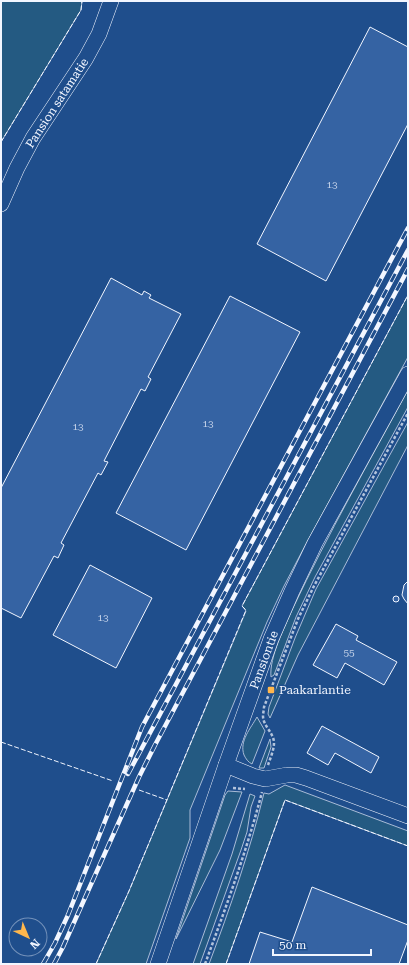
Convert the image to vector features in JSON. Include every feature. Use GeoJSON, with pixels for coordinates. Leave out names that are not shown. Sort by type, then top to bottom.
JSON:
{"type":"FeatureCollection","features":[{"type":"Feature","properties":{"kind":"street","name":"Pansion satamatie"},"geometry":{"type":"LineString","coordinates":[[1,204],[17,168],[33,138],[89,52],[99,34],[112,1]]}},
{"type":"Feature","properties":{"kind":"street","name":"Pansiontie"},"geometry":{"type":"LineString","coordinates":[[158,964],[271,639],[315,543],[408,374]]}},
{"type":"Feature","properties":{"kind":"street"},"geometry":{"type":"LineString","coordinates":[[226,765],[253,776],[265,779],[296,775],[408,816]]}},
{"type":"Feature","properties":{"kind":"path"},"geometry":{"type":"LineString","coordinates":[[205,964],[226,908],[254,824],[274,744],[273,737],[265,724],[263,716],[264,706],[298,619],[314,586],[408,413]]}},
{"type":"Feature","properties":{"kind":"shaded area"},"geometry":{"type":"Polygon","coordinates":[[[1,1],[82,1],[81,10],[1,142],[1,1]]]}},
{"type":"Feature","properties":{"kind":"shaded area"},"geometry":{"type":"Polygon","coordinates":[[[408,295],[408,357],[308,540],[267,622],[190,810],[190,838],[146,964],[96,964],[129,891],[246,611],[242,606],[408,295]]]}},
{"type":"Feature","properties":{"kind":"shaded area"},"geometry":{"type":"Polygon","coordinates":[[[408,390],[408,407],[315,577],[296,617],[274,675],[271,677],[272,660],[275,651],[306,580],[334,525],[408,390]]]}},
{"type":"Feature","properties":{"kind":"shaded area"},"geometry":{"type":"Polygon","coordinates":[[[408,422],[408,445],[298,655],[270,718],[268,714],[269,707],[295,638],[316,589],[408,422]]]}},
{"type":"Feature","properties":{"kind":"shaded area"},"geometry":{"type":"Polygon","coordinates":[[[257,717],[265,731],[252,764],[244,755],[243,745],[246,735],[257,717]]]}},
{"type":"Feature","properties":{"kind":"shaded area"},"geometry":{"type":"Polygon","coordinates":[[[270,739],[271,747],[264,768],[259,768],[270,739]]]}},
{"type":"Feature","properties":{"kind":"shaded area"},"geometry":{"type":"Polygon","coordinates":[[[285,785],[408,831],[408,846],[285,800],[226,964],[209,964],[239,879],[264,793],[269,794],[285,785]]]}},
{"type":"Feature","properties":{"kind":"shaded area"},"geometry":{"type":"Polygon","coordinates":[[[228,791],[242,792],[220,850],[176,939],[225,795],[228,791]]]}},
{"type":"Feature","properties":{"kind":"shaded area"},"geometry":{"type":"Polygon","coordinates":[[[250,794],[255,796],[251,807],[247,832],[241,850],[200,964],[193,964],[232,854],[250,794]]]}},
{"type":"Feature","properties":{"kind":"building"},"geometry":{"type":"Polygon","coordinates":[[[370,27],[408,47],[408,124],[326,281],[257,244],[370,27]]]}},
{"type":"Feature","properties":{"kind":"building"},"geometry":{"type":"Polygon","coordinates":[[[111,278],[142,295],[144,291],[151,295],[149,298],[181,314],[148,377],[151,379],[145,391],[141,389],[104,461],[108,462],[101,475],[98,473],[61,543],[64,545],[58,558],[54,556],[21,618],[1,608],[1,488],[111,278]]]}},
{"type":"Feature","properties":{"kind":"building"},"geometry":{"type":"Polygon","coordinates":[[[230,296],[300,332],[186,550],[116,513],[230,296]]]}},
{"type":"Feature","properties":{"kind":"building"},"geometry":{"type":"Polygon","coordinates":[[[90,565],[152,598],[116,668],[53,635],[90,565]]]}},
{"type":"Feature","properties":{"kind":"building"},"geometry":{"type":"Polygon","coordinates":[[[408,581],[408,604],[402,595],[404,585],[408,581]]]}},
{"type":"Feature","properties":{"kind":"building"},"geometry":{"type":"Polygon","coordinates":[[[396,596],[399,599],[396,602],[393,599],[396,596]]]}},
{"type":"Feature","properties":{"kind":"building"},"geometry":{"type":"Polygon","coordinates":[[[336,624],[358,636],[356,640],[397,662],[384,685],[345,663],[337,678],[313,665],[336,624]]]}},
{"type":"Feature","properties":{"kind":"building"},"geometry":{"type":"Polygon","coordinates":[[[322,726],[379,757],[371,773],[335,753],[328,765],[307,753],[322,726]]]}},
{"type":"Feature","properties":{"kind":"building"},"geometry":{"type":"Polygon","coordinates":[[[312,887],[408,925],[408,940],[399,964],[249,964],[260,932],[292,942],[312,887]]]}},
{"type":"Feature","properties":{"kind":"railway"},"geometry":{"type":"LineString","coordinates":[[43,964],[68,915],[142,727],[408,228]]}},
{"type":"Feature","properties":{"kind":"railway"},"geometry":{"type":"LineString","coordinates":[[128,774],[408,250]]}},
{"type":"Feature","properties":{"kind":"railway"},"geometry":{"type":"LineString","coordinates":[[54,964],[155,745],[408,269]]}},
{"type":"Feature","properties":{"kind":"fence"},"geometry":{"type":"LineString","coordinates":[[1,142],[81,10],[82,1]]}},
{"type":"Feature","properties":{"kind":"fence"},"geometry":{"type":"LineString","coordinates":[[96,964],[129,891],[246,610],[242,606],[408,295]]}},
{"type":"Feature","properties":{"kind":"fence"},"geometry":{"type":"LineString","coordinates":[[1,742],[113,781]]}},
{"type":"Feature","properties":{"kind":"fence"},"geometry":{"type":"LineString","coordinates":[[139,790],[167,800]]}},
{"type":"Feature","properties":{"kind":"fence"},"geometry":{"type":"LineString","coordinates":[[226,964],[285,800],[408,846]]}},
{"type":"Feature","properties":{"kind":"place","name":"Paakarlantie"},"geometry":{"type":"Point","coordinates":[271,690]}}]}
